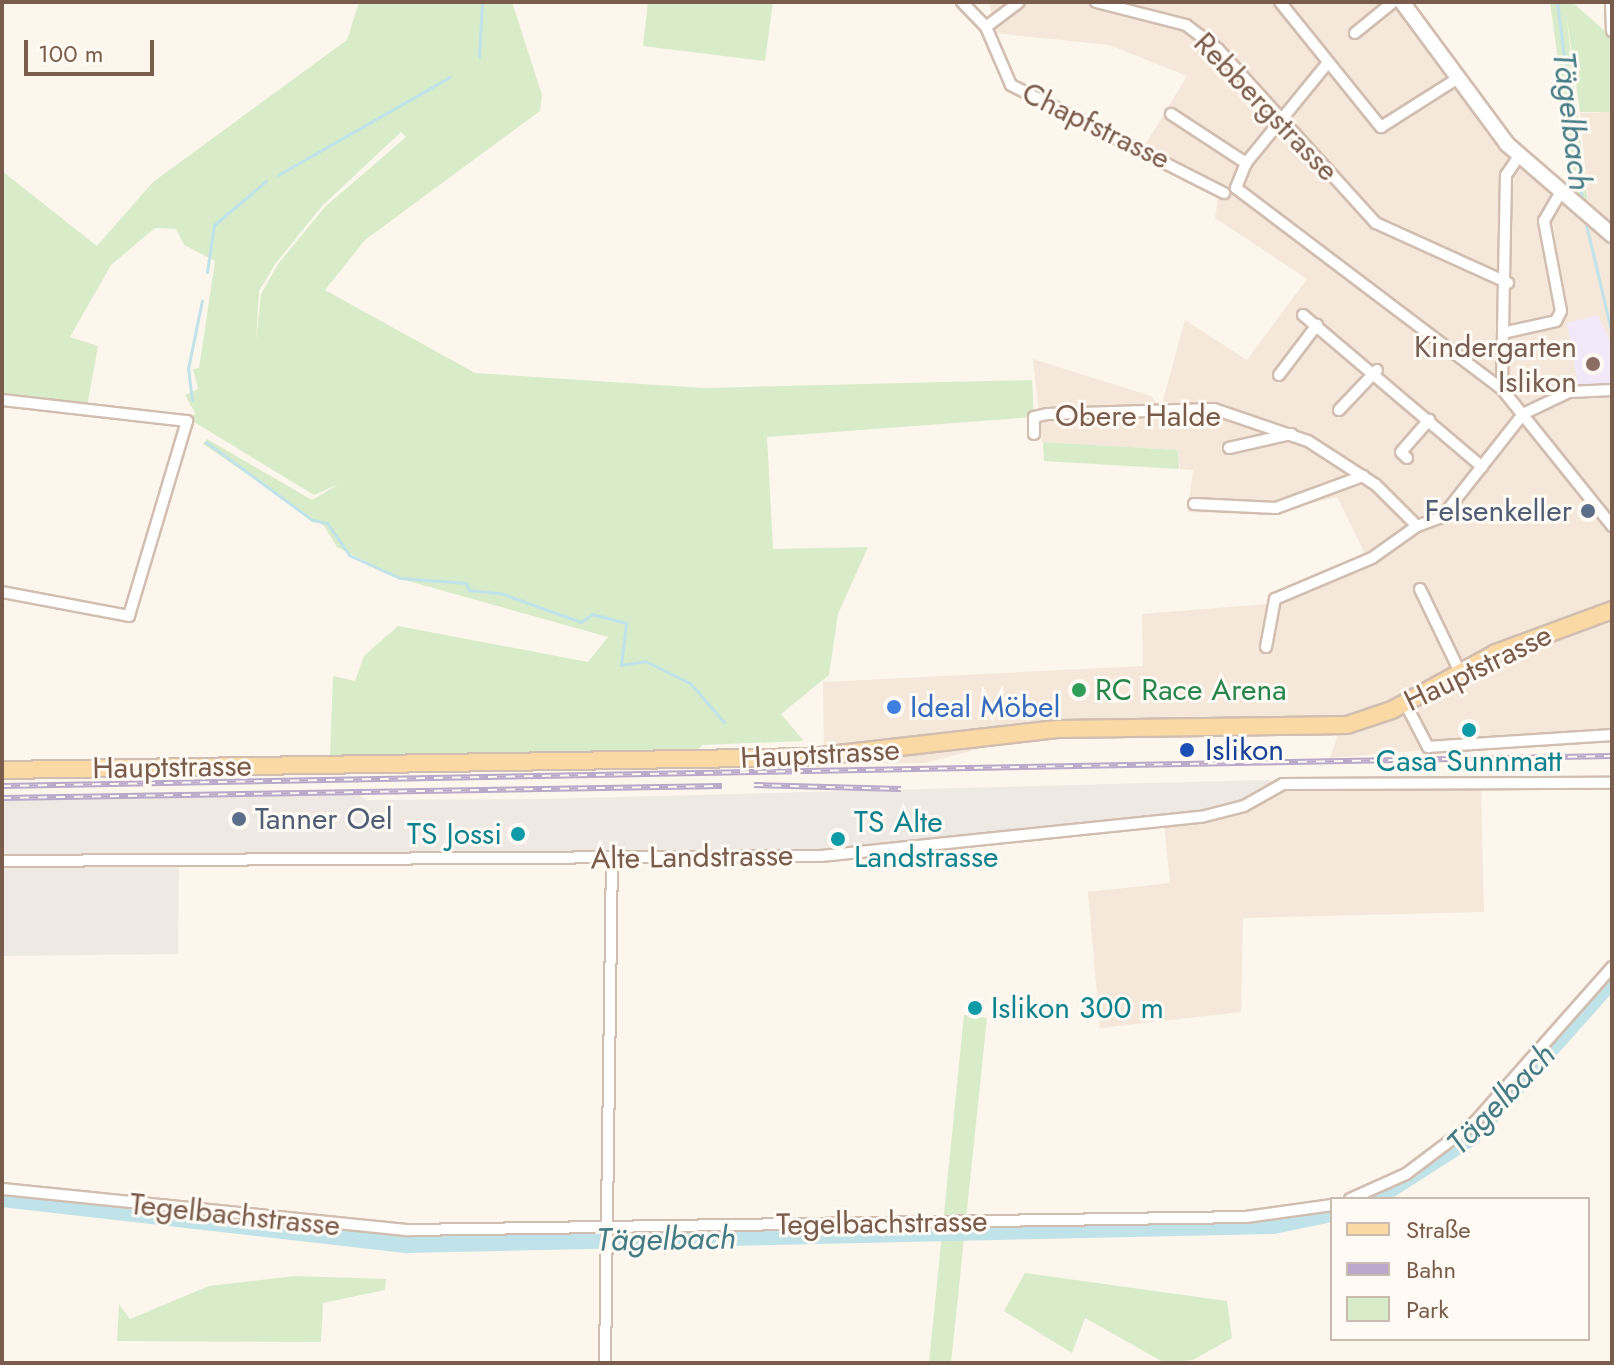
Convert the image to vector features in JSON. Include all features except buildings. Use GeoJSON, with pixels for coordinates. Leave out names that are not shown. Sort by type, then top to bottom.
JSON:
{"type":"FeatureCollection","features":[{"type":"Feature","properties":{"kind":"main road","name":"Hauptstrasse"},"geometry":{"type":"LineString","coordinates":[[2,770],[814,757],[1059,729],[1347,725],[1405,703],[1460,672],[1612,610]]}},
{"type":"Feature","properties":{"kind":"street","name":"Chapfstrasse"},"geometry":{"type":"LineString","coordinates":[[962,2],[986,27],[1011,85],[1224,193]]}},
{"type":"Feature","properties":{"kind":"street"},"geometry":{"type":"LineString","coordinates":[[986,27],[1019,2]]}},
{"type":"Feature","properties":{"kind":"street","name":"Rebbergstrasse"},"geometry":{"type":"LineString","coordinates":[[1096,2],[1186,25],[1218,49],[1376,223],[1508,283]]}},
{"type":"Feature","properties":{"kind":"street"},"geometry":{"type":"LineString","coordinates":[[1280,2],[1326,65],[1381,127],[1455,80]]}},
{"type":"Feature","properties":{"kind":"street"},"geometry":{"type":"LineString","coordinates":[[1355,33],[1393,2]]}},
{"type":"Feature","properties":{"kind":"street"},"geometry":{"type":"LineString","coordinates":[[1402,2],[1455,80],[1519,156],[1612,235]]}},
{"type":"Feature","properties":{"kind":"street"},"geometry":{"type":"LineString","coordinates":[[1611,2],[1612,31]]}},
{"type":"Feature","properties":{"kind":"street"},"geometry":{"type":"LineString","coordinates":[[1326,65],[1246,163],[1236,180],[1242,198],[1343,266],[1502,389],[1612,526]]}},
{"type":"Feature","properties":{"kind":"street"},"geometry":{"type":"LineString","coordinates":[[1171,114],[1246,163]]}},
{"type":"Feature","properties":{"kind":"street"},"geometry":{"type":"LineString","coordinates":[[1502,389],[1508,283],[1506,175],[1519,156]]}},
{"type":"Feature","properties":{"kind":"street"},"geometry":{"type":"LineString","coordinates":[[1507,332],[1556,321],[1561,311],[1544,221],[1561,192]]}},
{"type":"Feature","properties":{"kind":"street"},"geometry":{"type":"LineString","coordinates":[[1303,315],[1377,370],[1482,467]]}},
{"type":"Feature","properties":{"kind":"street"},"geometry":{"type":"LineString","coordinates":[[1279,375],[1317,325]]}},
{"type":"Feature","properties":{"kind":"street"},"geometry":{"type":"LineString","coordinates":[[1339,410],[1377,370]]}},
{"type":"Feature","properties":{"kind":"street"},"geometry":{"type":"LineString","coordinates":[[1266,647],[1275,599],[1353,569],[1417,526],[1442,517],[1523,414],[1569,392],[1612,390]]}},
{"type":"Feature","properties":{"kind":"street"},"geometry":{"type":"LineString","coordinates":[[2,400],[187,421],[129,616],[2,592]]}},
{"type":"Feature","properties":{"kind":"street","name":"Obere Halde"},"geometry":{"type":"LineString","coordinates":[[1034,434],[1034,417],[1214,409],[1291,434],[1363,476],[1417,526]]}},
{"type":"Feature","properties":{"kind":"street"},"geometry":{"type":"LineString","coordinates":[[1407,458],[1401,452],[1429,420]]}},
{"type":"Feature","properties":{"kind":"street"},"geometry":{"type":"LineString","coordinates":[[1229,448],[1291,434]]}},
{"type":"Feature","properties":{"kind":"street"},"geometry":{"type":"LineString","coordinates":[[1194,504],[1276,508],[1363,476]]}},
{"type":"Feature","properties":{"kind":"street"},"geometry":{"type":"LineString","coordinates":[[1420,589],[1460,672]]}},
{"type":"Feature","properties":{"kind":"street"},"geometry":{"type":"LineString","coordinates":[[1405,703],[1428,747],[1612,735]]}},
{"type":"Feature","properties":{"kind":"street","name":"Alte Landstrasse"},"geometry":{"type":"LineString","coordinates":[[2,861],[821,856],[1164,823],[1238,808],[1273,787],[1302,782],[1612,783]]}},
{"type":"Feature","properties":{"kind":"street"},"geometry":{"type":"LineString","coordinates":[[605,1363],[612,858]]}},
{"type":"Feature","properties":{"kind":"street"},"geometry":{"type":"LineString","coordinates":[[1354,1197],[1406,1174],[1475,1122],[1612,967]]}},
{"type":"Feature","properties":{"kind":"street","name":"Tegelbachstrasse"},"geometry":{"type":"LineString","coordinates":[[2,1189],[357,1228],[605,1231],[1246,1217],[1330,1205]]}},
{"type":"Feature","properties":{"kind":"shaded area"},"geometry":{"type":"Polygon","coordinates":[[[989,2],[1402,2],[1484,118],[1589,213],[1580,113],[1612,112],[1612,735],[1330,758],[1339,732],[1111,735],[998,744],[925,763],[824,764],[823,682],[1143,666],[1142,614],[1267,604],[1281,591],[1366,556],[1337,497],[1261,515],[1188,512],[1193,470],[1180,469],[1178,450],[1042,442],[1033,359],[1151,396],[1161,408],[1185,320],[1247,360],[1307,279],[1215,218],[1219,192],[1142,150],[1187,76],[1109,45],[995,33],[989,2]]]}},
{"type":"Feature","properties":{"kind":"shaded area","name":"Kindergarten Islikon"},"geometry":{"type":"Polygon","coordinates":[[[1598,315],[1612,345],[1612,383],[1578,386],[1567,323],[1598,315]]]}},
{"type":"Feature","properties":{"kind":"shaded area"},"geometry":{"type":"Polygon","coordinates":[[[1268,780],[1283,784],[1244,806],[1201,817],[821,856],[179,861],[178,954],[2,956],[2,797],[354,789],[366,800],[543,799],[1268,780]]]}},
{"type":"Feature","properties":{"kind":"shaded area"},"geometry":{"type":"Polygon","coordinates":[[[1273,787],[1481,787],[1484,912],[1243,918],[1241,1012],[1100,1028],[1088,892],[1170,883],[1164,823],[1273,787]]]}},
{"type":"Feature","properties":{"kind":"green space"},"geometry":{"type":"Polygon","coordinates":[[[359,2],[512,2],[542,95],[540,111],[365,240],[325,290],[475,373],[704,388],[1032,380],[1034,417],[767,437],[773,549],[868,547],[838,614],[829,675],[781,714],[804,741],[702,745],[697,751],[330,756],[333,676],[355,681],[364,656],[398,626],[588,662],[608,637],[401,579],[337,547],[324,526],[203,444],[207,439],[312,500],[339,484],[314,495],[191,420],[195,413],[185,395],[198,389],[193,369],[199,368],[215,261],[184,245],[176,229],[155,228],[111,265],[70,337],[98,346],[87,407],[2,398],[2,171],[97,246],[153,182],[347,40],[359,2]],[[401,132],[322,206],[276,263],[259,291],[256,342],[261,294],[278,264],[325,207],[406,137],[401,132]]]}},
{"type":"Feature","properties":{"kind":"green space"},"geometry":{"type":"Polygon","coordinates":[[[648,2],[773,2],[765,61],[643,46],[648,2]]]}},
{"type":"Feature","properties":{"kind":"green space"},"geometry":{"type":"Polygon","coordinates":[[[1550,2],[1572,2],[1612,37],[1612,112],[1580,112],[1566,11],[1589,214],[1578,206],[1550,2]]]}},
{"type":"Feature","properties":{"kind":"green space"},"geometry":{"type":"Polygon","coordinates":[[[1043,442],[1178,450],[1179,469],[1044,461],[1043,442]]]}},
{"type":"Feature","properties":{"kind":"green space"},"geometry":{"type":"Polygon","coordinates":[[[964,1015],[987,1018],[951,1363],[929,1363],[964,1015]]]}},
{"type":"Feature","properties":{"kind":"green space"},"geometry":{"type":"Polygon","coordinates":[[[1025,1273],[1227,1301],[1232,1338],[1193,1360],[1165,1363],[1085,1318],[1072,1353],[1004,1311],[1025,1273]]]}},
{"type":"Feature","properties":{"kind":"green space"},"geometry":{"type":"Polygon","coordinates":[[[295,1276],[386,1279],[385,1290],[323,1303],[321,1342],[117,1341],[119,1304],[130,1319],[209,1286],[295,1276]]]}},
{"type":"Feature","properties":{"kind":"waterway"},"geometry":{"type":"LineString","coordinates":[[479,57],[482,2]]}},
{"type":"Feature","properties":{"kind":"waterway","name":"Tägelbach"},"geometry":{"type":"LineString","coordinates":[[1557,2],[1582,201]]}},
{"type":"Feature","properties":{"kind":"waterway"},"geometry":{"type":"LineString","coordinates":[[278,175],[450,77]]}},
{"type":"Feature","properties":{"kind":"waterway"},"geometry":{"type":"LineString","coordinates":[[207,272],[214,225],[266,181]]}},
{"type":"Feature","properties":{"kind":"waterway","name":"Tägelbach"},"geometry":{"type":"LineString","coordinates":[[1585,220],[1612,334]]}},
{"type":"Feature","properties":{"kind":"waterway"},"geometry":{"type":"LineString","coordinates":[[192,400],[188,369],[202,300]]}},
{"type":"Feature","properties":{"kind":"waterway"},"geometry":{"type":"LineString","coordinates":[[206,442],[312,520],[327,523],[349,555],[400,578],[466,583],[469,590],[500,593],[581,622],[592,614],[626,623],[621,665],[645,661],[690,683],[724,722]]}},
{"type":"Feature","properties":{"kind":"waterway","name":"Tägelbach"},"geometry":{"type":"LineString","coordinates":[[1379,1197],[1473,1137],[1612,981]]}},
{"type":"Feature","properties":{"kind":"waterway","name":"Tägelbach"},"geometry":{"type":"LineString","coordinates":[[2,1199],[407,1245],[1274,1226],[1330,1214]]}},
{"type":"Feature","properties":{"kind":"railway"},"geometry":{"type":"LineString","coordinates":[[2,786],[1612,756]]}},
{"type":"Feature","properties":{"kind":"railway"},"geometry":{"type":"LineString","coordinates":[[754,785],[901,789]]}},
{"type":"Feature","properties":{"kind":"railway"},"geometry":{"type":"LineString","coordinates":[[2,798],[722,786]]}},
{"type":"Feature","properties":{"kind":"place","name":"Kindergarten Islikon"},"geometry":{"type":"Point","coordinates":[1593,364]}},
{"type":"Feature","properties":{"kind":"place","name":"Felsenkeller"},"geometry":{"type":"Point","coordinates":[1588,511]}},
{"type":"Feature","properties":{"kind":"place","name":"RC Race Arena"},"geometry":{"type":"Point","coordinates":[1079,690]}},
{"type":"Feature","properties":{"kind":"place","name":"Ideal Möbel"},"geometry":{"type":"Point","coordinates":[894,707]}},
{"type":"Feature","properties":{"kind":"place","name":"Casa Sunnmatt"},"geometry":{"type":"Point","coordinates":[1469,730]}},
{"type":"Feature","properties":{"kind":"place","name":"Islikon"},"geometry":{"type":"Point","coordinates":[1187,750]}},
{"type":"Feature","properties":{"kind":"place","name":"Tanner Oel"},"geometry":{"type":"Point","coordinates":[239,819]}},
{"type":"Feature","properties":{"kind":"place","name":"TS Jossi"},"geometry":{"type":"Point","coordinates":[518,834]}},
{"type":"Feature","properties":{"kind":"place","name":"TS Alte Landstrasse"},"geometry":{"type":"Point","coordinates":[838,839]}},
{"type":"Feature","properties":{"kind":"place","name":"Islikon 300 m"},"geometry":{"type":"Point","coordinates":[975,1008]}}]}
